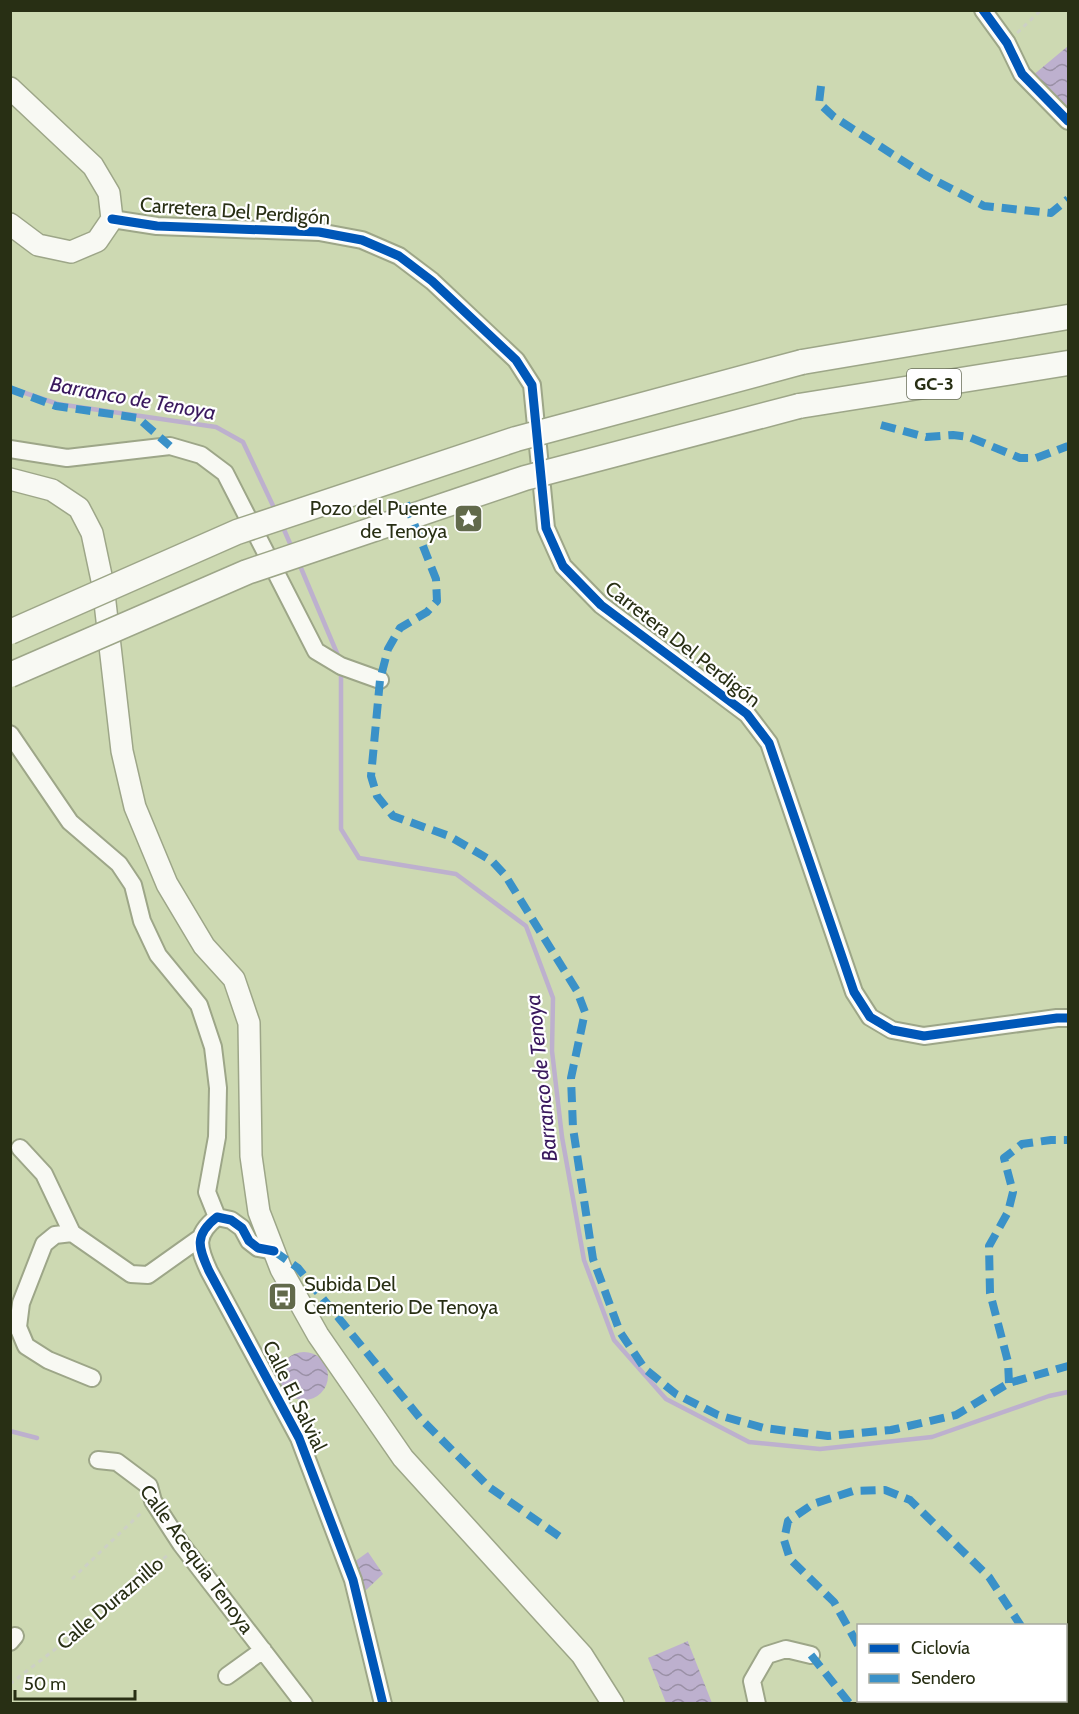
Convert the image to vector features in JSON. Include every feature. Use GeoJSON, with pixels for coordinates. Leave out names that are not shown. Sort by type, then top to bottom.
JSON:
{"type":"FeatureCollection","features":[{"type":"Feature","properties":{"kind":"highway","name":"GC-3"},"geometry":{"type":"LineString","coordinates":[[10,632],[237,532],[516,439],[802,362],[1068,317]]}},
{"type":"Feature","properties":{"kind":"highway","name":"GC-3"},"geometry":{"type":"LineString","coordinates":[[10,675],[247,572],[525,478],[799,406],[1068,363]]}},
{"type":"Feature","properties":{"kind":"main road"},"geometry":{"type":"LineString","coordinates":[[10,88],[93,166],[109,192],[112,219],[97,241],[71,252],[38,245],[10,224]]}},
{"type":"Feature","properties":{"kind":"main road"},"geometry":{"type":"LineString","coordinates":[[10,479],[52,490],[79,508],[92,533],[103,585],[122,751],[135,807],[167,884],[204,946],[234,979],[249,1023],[251,1156],[259,1212],[281,1269],[318,1335],[403,1458],[582,1654],[613,1704]]}},
{"type":"Feature","properties":{"kind":"street"},"geometry":{"type":"LineString","coordinates":[[983,10],[1007,43],[1022,74],[1068,121]]}},
{"type":"Feature","properties":{"kind":"street","name":"Carretera Del Perdigón"},"geometry":{"type":"LineString","coordinates":[[112,219],[157,226],[319,232],[362,240],[399,256],[432,281],[516,360],[532,385],[546,528],[563,566],[601,605],[747,714],[769,743],[854,992],[870,1017],[892,1030],[924,1035],[1068,1018]]}},
{"type":"Feature","properties":{"kind":"street"},"geometry":{"type":"LineString","coordinates":[[10,449],[67,458],[170,446],[201,455],[225,473],[316,651],[341,666],[380,680]]}},
{"type":"Feature","properties":{"kind":"street"},"geometry":{"type":"LineString","coordinates":[[10,734],[70,822],[119,864],[133,885],[142,921],[158,955],[199,1005],[213,1047],[218,1088],[217,1137],[207,1192],[217,1217]]}},
{"type":"Feature","properties":{"kind":"street"},"geometry":{"type":"LineString","coordinates":[[20,1148],[44,1174],[72,1233],[131,1274],[148,1275],[200,1238],[206,1225],[217,1217],[231,1220],[242,1228],[249,1241],[258,1248],[274,1251]]}},
{"type":"Feature","properties":{"kind":"street"},"geometry":{"type":"LineString","coordinates":[[72,1233],[55,1235],[44,1244],[21,1303],[18,1327],[26,1346],[48,1360],[92,1378]]}},
{"type":"Feature","properties":{"kind":"street","name":"Calle El Salvial"},"geometry":{"type":"LineString","coordinates":[[200,1238],[200,1251],[299,1438],[353,1580],[383,1704]]}},
{"type":"Feature","properties":{"kind":"street","name":"Calle Acequia Tenoya"},"geometry":{"type":"LineString","coordinates":[[98,1460],[117,1462],[149,1486],[153,1501],[181,1544],[304,1704]]}},
{"type":"Feature","properties":{"kind":"street"},"geometry":{"type":"LineString","coordinates":[[757,1704],[752,1681],[767,1655],[786,1648],[811,1655]]}},
{"type":"Feature","properties":{"kind":"street"},"geometry":{"type":"LineString","coordinates":[[227,1676],[263,1650]]}},
{"type":"Feature","properties":{"kind":"path"},"geometry":{"type":"LineString","coordinates":[[1007,43],[1041,10]]}},
{"type":"Feature","properties":{"kind":"path"},"geometry":{"type":"LineString","coordinates":[[72,1579],[153,1501]]}},
{"type":"Feature","properties":{"kind":"water"},"geometry":{"type":"Polygon","coordinates":[[[1068,46],[1068,112],[1032,76],[1068,46]]]}},
{"type":"Feature","properties":{"kind":"water"},"geometry":{"type":"Polygon","coordinates":[[[304,1352],[321,1359],[328,1376],[321,1393],[304,1400],[287,1393],[280,1376],[287,1359],[304,1352]]]}},
{"type":"Feature","properties":{"kind":"water"},"geometry":{"type":"Polygon","coordinates":[[[368,1552],[383,1574],[364,1592],[354,1562],[368,1552]]]}},
{"type":"Feature","properties":{"kind":"water"},"geometry":{"type":"Polygon","coordinates":[[[688,1641],[712,1703],[666,1703],[648,1658],[688,1641]]]}},
{"type":"Feature","properties":{"kind":"waterway","name":"Barranco de Tenoya"},"geometry":{"type":"LineString","coordinates":[[10,388],[58,404],[216,427],[243,442],[276,512]]}},
{"type":"Feature","properties":{"kind":"waterway","name":"Barranco de Tenoya"},"geometry":{"type":"LineString","coordinates":[[282,525],[292,548]]}},
{"type":"Feature","properties":{"kind":"waterway","name":"Barranco de Tenoya"},"geometry":{"type":"LineString","coordinates":[[298,561],[339,658]]}},
{"type":"Feature","properties":{"kind":"waterway","name":"Barranco de Tenoya"},"geometry":{"type":"LineString","coordinates":[[341,669],[341,829],[359,858],[456,874],[526,926],[553,998],[552,1051],[562,1137],[584,1260],[614,1340],[666,1399],[749,1442],[820,1449],[932,1437],[1049,1396],[1068,1392]]}},
{"type":"Feature","properties":{"kind":"waterway"},"geometry":{"type":"LineString","coordinates":[[10,1431],[37,1438]]}},
{"type":"Feature","properties":{"kind":"marked path"},"geometry":{"type":"LineString","coordinates":[[821,86],[819,103],[834,117],[925,175],[984,206],[1051,213],[1068,199]]}},
{"type":"Feature","properties":{"kind":"marked path"},"geometry":{"type":"LineString","coordinates":[[10,389],[56,406],[138,418],[170,446]]}},
{"type":"Feature","properties":{"kind":"marked path"},"geometry":{"type":"LineString","coordinates":[[881,425],[926,437],[953,435],[969,437],[1020,458],[1036,458],[1068,446]]}},
{"type":"Feature","properties":{"kind":"marked path"},"geometry":{"type":"LineString","coordinates":[[406,503],[436,579],[437,601],[427,612],[400,628],[388,649],[380,680],[371,776],[377,796],[393,816],[449,836],[492,861],[505,875],[577,991],[585,1012],[571,1078],[573,1128],[593,1259],[620,1332],[645,1369],[676,1394],[718,1415],[764,1428],[828,1436],[891,1430],[956,1415],[1009,1383],[1068,1366]]}},
{"type":"Feature","properties":{"kind":"marked path"},"geometry":{"type":"LineString","coordinates":[[1009,1383],[1008,1362],[990,1293],[989,1246],[1008,1212],[1013,1192],[1004,1158],[1022,1144],[1068,1140]]}},
{"type":"Feature","properties":{"kind":"marked path"},"geometry":{"type":"LineString","coordinates":[[274,1251],[298,1268],[420,1418],[489,1487],[563,1539]]}},
{"type":"Feature","properties":{"kind":"marked path"},"geometry":{"type":"LineString","coordinates":[[857,1643],[834,1602],[790,1559],[784,1540],[788,1521],[813,1504],[853,1491],[885,1490],[910,1500],[989,1577],[1020,1624]]}},
{"type":"Feature","properties":{"kind":"marked path"},"geometry":{"type":"LineString","coordinates":[[811,1655],[850,1704]]}},
{"type":"Feature","properties":{"kind":"cycle path"},"geometry":{"type":"LineString","coordinates":[[983,10],[1007,43],[1022,74],[1068,121]]}},
{"type":"Feature","properties":{"kind":"cycle path"},"geometry":{"type":"LineString","coordinates":[[112,219],[157,226],[319,232],[362,240],[399,256],[432,281],[516,360],[532,385],[546,528],[563,566],[601,605],[747,714],[769,743],[854,992],[870,1017],[892,1030],[924,1036],[1068,1018]]}},
{"type":"Feature","properties":{"kind":"cycle path"},"geometry":{"type":"LineString","coordinates":[[274,1251],[258,1248],[249,1241],[242,1228],[231,1220],[217,1217],[204,1230],[200,1242],[202,1255],[209,1271],[299,1438],[353,1580],[383,1704]]}},
{"type":"Feature","properties":{"kind":"place","name":"Pozo del Puente de Tenoya"},"geometry":{"type":"Point","coordinates":[468,519]}},
{"type":"Feature","properties":{"kind":"place","name":"Subida Del Cementerio De Tenoya"},"geometry":{"type":"Point","coordinates":[283,1296]}}]}
